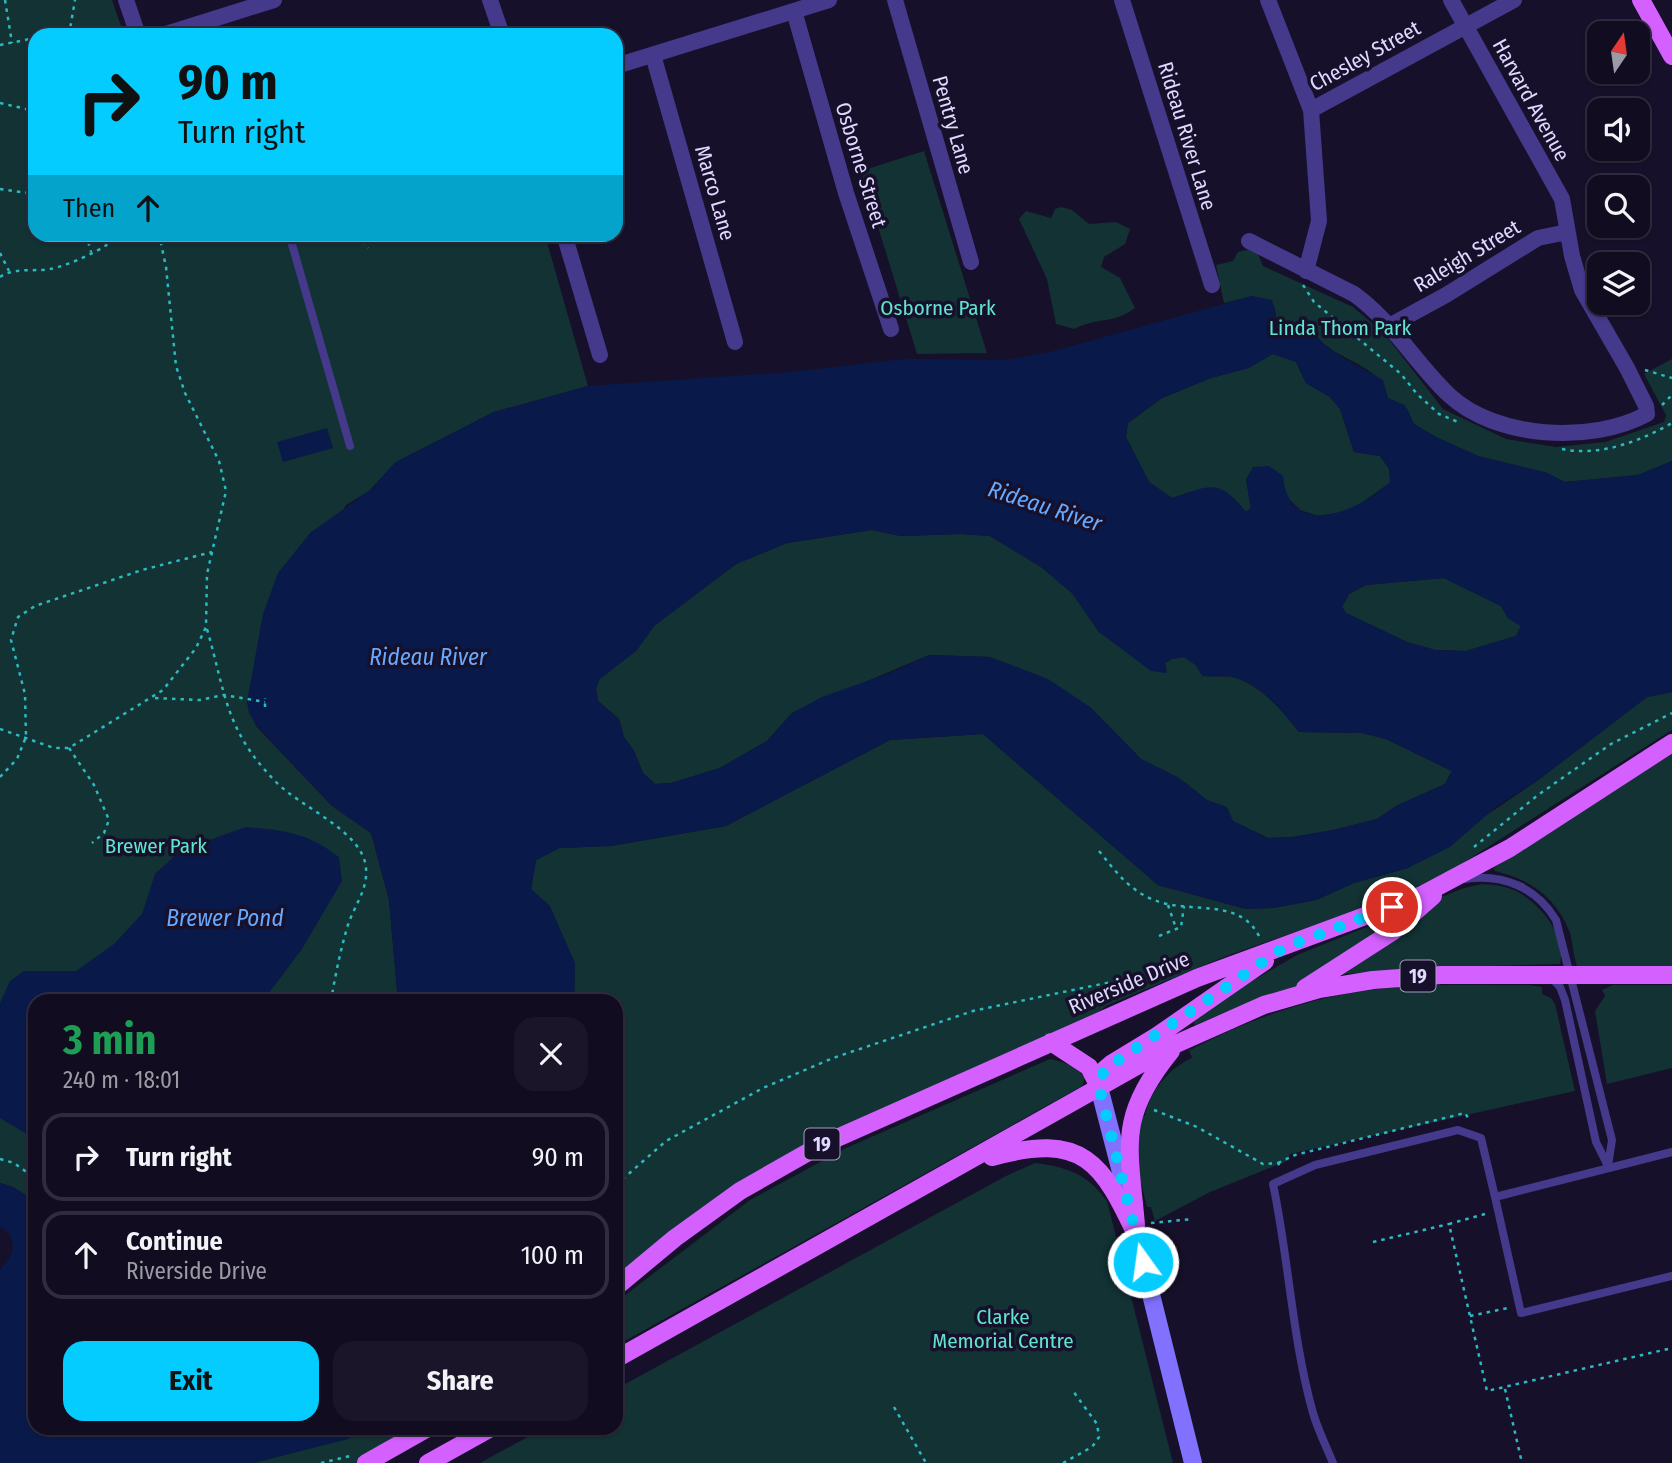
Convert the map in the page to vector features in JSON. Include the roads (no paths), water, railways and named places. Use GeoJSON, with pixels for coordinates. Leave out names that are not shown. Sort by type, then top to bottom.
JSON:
{"type":"FeatureCollection","features":[{"type":"Feature","properties":{"kind":"main road"},"geometry":{"type":"LineString","coordinates":[[1641,0],[1672,57]]}},
{"type":"Feature","properties":{"kind":"main road","name":"Riverside Drive"},"geometry":{"type":"LineString","coordinates":[[623,1281],[675,1238],[740,1191],[819,1146],[1197,978],[1412,899],[1452,881],[1510,848],[1672,743]]}},
{"type":"Feature","properties":{"kind":"main road"},"geometry":{"type":"LineString","coordinates":[[1292,996],[1392,932],[1452,881]]}},
{"type":"Feature","properties":{"kind":"main road"},"geometry":{"type":"LineString","coordinates":[[1099,1087],[1104,1070],[1111,1064],[1157,1036],[1285,947]]}},
{"type":"Feature","properties":{"kind":"main road","name":"19"},"geometry":{"type":"LineString","coordinates":[[623,1355],[969,1163],[1176,1044],[1234,1017],[1292,996],[1341,984],[1394,977],[1672,975]]}},
{"type":"Feature","properties":{"kind":"main road"},"geometry":{"type":"LineString","coordinates":[[1051,1042],[1089,1067],[1099,1087],[1193,1463]]}},
{"type":"Feature","properties":{"kind":"main road"},"geometry":{"type":"LineString","coordinates":[[1137,1232],[1130,1149],[1133,1114],[1141,1091],[1176,1044]]}},
{"type":"Feature","properties":{"kind":"main road"},"geometry":{"type":"LineString","coordinates":[[969,1163],[1042,1147],[1087,1159],[1100,1169],[1117,1193],[1137,1232]]}},
{"type":"Feature","properties":{"kind":"main road"},"geometry":{"type":"LineString","coordinates":[[366,1463],[416,1435]]}},
{"type":"Feature","properties":{"kind":"main road"},"geometry":{"type":"LineString","coordinates":[[428,1463],[478,1435]]}},
{"type":"Feature","properties":{"kind":"street"},"geometry":{"type":"LineString","coordinates":[[126,0],[136,28]]}},
{"type":"Feature","properties":{"kind":"street"},"geometry":{"type":"LineString","coordinates":[[185,28],[274,0]]}},
{"type":"Feature","properties":{"kind":"street"},"geometry":{"type":"LineString","coordinates":[[490,0],[500,28]]}},
{"type":"Feature","properties":{"kind":"street"},"geometry":{"type":"LineString","coordinates":[[623,64],[828,0]]}},
{"type":"Feature","properties":{"kind":"street","name":"Pentry Lane"},"geometry":{"type":"LineString","coordinates":[[895,0],[971,262]]}},
{"type":"Feature","properties":{"kind":"street","name":"Rideau River Lane"},"geometry":{"type":"LineString","coordinates":[[1122,0],[1212,285]]}},
{"type":"Feature","properties":{"kind":"street"},"geometry":{"type":"LineString","coordinates":[[1268,0],[1311,110],[1319,221],[1306,271]]}},
{"type":"Feature","properties":{"kind":"street","name":"Harvard Avenue"},"geometry":{"type":"LineString","coordinates":[[1391,325],[1431,377],[1452,398],[1496,420],[1537,431],[1585,435],[1610,431],[1647,414],[1646,406],[1627,368],[1582,290],[1567,232],[1562,199],[1451,0]]}},
{"type":"Feature","properties":{"kind":"street","name":"Chesley Street"},"geometry":{"type":"LineString","coordinates":[[1311,110],[1514,0]]}},
{"type":"Feature","properties":{"kind":"street","name":"Osborne Street"},"geometry":{"type":"LineString","coordinates":[[794,11],[846,193],[891,329]]}},
{"type":"Feature","properties":{"kind":"street","name":"Marco Lane"},"geometry":{"type":"LineString","coordinates":[[653,55],[735,342]]}},
{"type":"Feature","properties":{"kind":"street","name":"Raleigh Street"},"geometry":{"type":"LineString","coordinates":[[1391,325],[1446,295],[1538,238],[1567,232]]}},
{"type":"Feature","properties":{"kind":"street"},"geometry":{"type":"LineString","coordinates":[[1249,241],[1354,294],[1391,325]]}},
{"type":"Feature","properties":{"kind":"street"},"geometry":{"type":"LineString","coordinates":[[566,242],[600,355]]}},
{"type":"Feature","properties":{"kind":"lane"},"geometry":{"type":"LineString","coordinates":[[291,242],[350,446]]}},
{"type":"Feature","properties":{"kind":"lane"},"geometry":{"type":"LineString","coordinates":[[1452,881],[1491,878],[1522,886],[1532,893],[1556,920],[1612,1140],[1608,1166]]}},
{"type":"Feature","properties":{"kind":"lane"},"geometry":{"type":"LineString","coordinates":[[1549,975],[1560,987],[1565,1000],[1596,1142],[1608,1166]]}},
{"type":"Feature","properties":{"kind":"lane"},"geometry":{"type":"LineString","coordinates":[[1333,1463],[1312,1410],[1293,1316],[1288,1257],[1273,1184],[1315,1165],[1458,1130],[1481,1138],[1521,1313],[1672,1276]]}},
{"type":"Feature","properties":{"kind":"lane"},"geometry":{"type":"LineString","coordinates":[[1494,1197],[1608,1166],[1672,1152]]}},
{"type":"Feature","properties":{"kind":"water","name":"Rideau River"},"geometry":{"type":"Polygon","coordinates":[[[1252,296],[1272,300],[1277,320],[1291,328],[1312,329],[1334,352],[1383,380],[1388,398],[1405,405],[1414,424],[1478,456],[1547,473],[1565,482],[1638,475],[1672,461],[1672,692],[1647,697],[1537,781],[1497,806],[1450,847],[1408,868],[1354,883],[1316,900],[1273,908],[1246,909],[1158,885],[983,734],[890,740],[726,826],[611,846],[560,848],[536,860],[531,889],[550,906],[575,963],[574,994],[397,994],[389,900],[371,833],[332,806],[256,725],[249,713],[247,702],[263,614],[278,573],[310,533],[369,491],[396,462],[494,412],[588,386],[790,372],[904,359],[1006,360],[1054,351],[1252,296]],[[1273,354],[1249,368],[1211,378],[1162,398],[1128,423],[1126,437],[1149,482],[1172,498],[1206,488],[1221,489],[1246,512],[1251,508],[1246,479],[1253,467],[1269,466],[1283,476],[1288,496],[1298,509],[1312,515],[1328,515],[1345,510],[1377,493],[1390,482],[1389,468],[1380,456],[1354,452],[1340,409],[1330,397],[1306,383],[1296,362],[1273,354]],[[872,530],[787,543],[736,564],[654,626],[636,651],[600,679],[596,688],[598,701],[619,719],[624,737],[634,751],[643,773],[655,784],[671,783],[720,768],[767,741],[792,713],[822,697],[890,673],[929,655],[990,657],[1048,679],[1090,707],[1141,759],[1179,778],[1207,800],[1227,807],[1233,821],[1268,838],[1293,837],[1377,819],[1396,806],[1445,784],[1452,771],[1386,739],[1362,733],[1299,732],[1271,700],[1255,687],[1232,677],[1202,676],[1196,665],[1184,657],[1165,663],[1167,673],[1151,671],[1099,632],[1072,593],[1041,567],[990,536],[901,536],[872,530]],[[1444,578],[1366,585],[1349,594],[1342,607],[1346,613],[1407,642],[1435,650],[1466,651],[1516,636],[1521,626],[1508,618],[1501,606],[1444,578]]]}},
{"type":"Feature","properties":{"kind":"water"},"geometry":{"type":"Polygon","coordinates":[[[327,428],[333,448],[283,462],[277,442],[327,428]]]}},
{"type":"Feature","properties":{"kind":"water","name":"Brewer Pond"},"geometry":{"type":"Polygon","coordinates":[[[246,827],[284,831],[317,843],[339,857],[342,881],[302,949],[268,994],[28,994],[28,1135],[0,1118],[0,1003],[10,981],[24,971],[76,971],[114,944],[142,914],[155,874],[181,850],[246,827]]]}},
{"type":"Feature","properties":{"kind":"water"},"geometry":{"type":"Polygon","coordinates":[[[0,1183],[28,1197],[28,1435],[353,1435],[348,1439],[253,1463],[0,1463],[0,1270],[13,1249],[9,1233],[0,1227],[0,1183]]]}},
{"type":"Feature","properties":{"kind":"park label","name":"Osborne Park"},"geometry":{"type":"Point","coordinates":[938,308]}},
{"type":"Feature","properties":{"kind":"park label","name":"Linda Thom Park"},"geometry":{"type":"Point","coordinates":[1340,328]}},
{"type":"Feature","properties":{"kind":"park label","name":"Brewer Park"},"geometry":{"type":"Point","coordinates":[156,846]}},
{"type":"Feature","properties":{"kind":"park label","name":"Clarke Memorial Centre"},"geometry":{"type":"Point","coordinates":[1003,1329]}}]}
